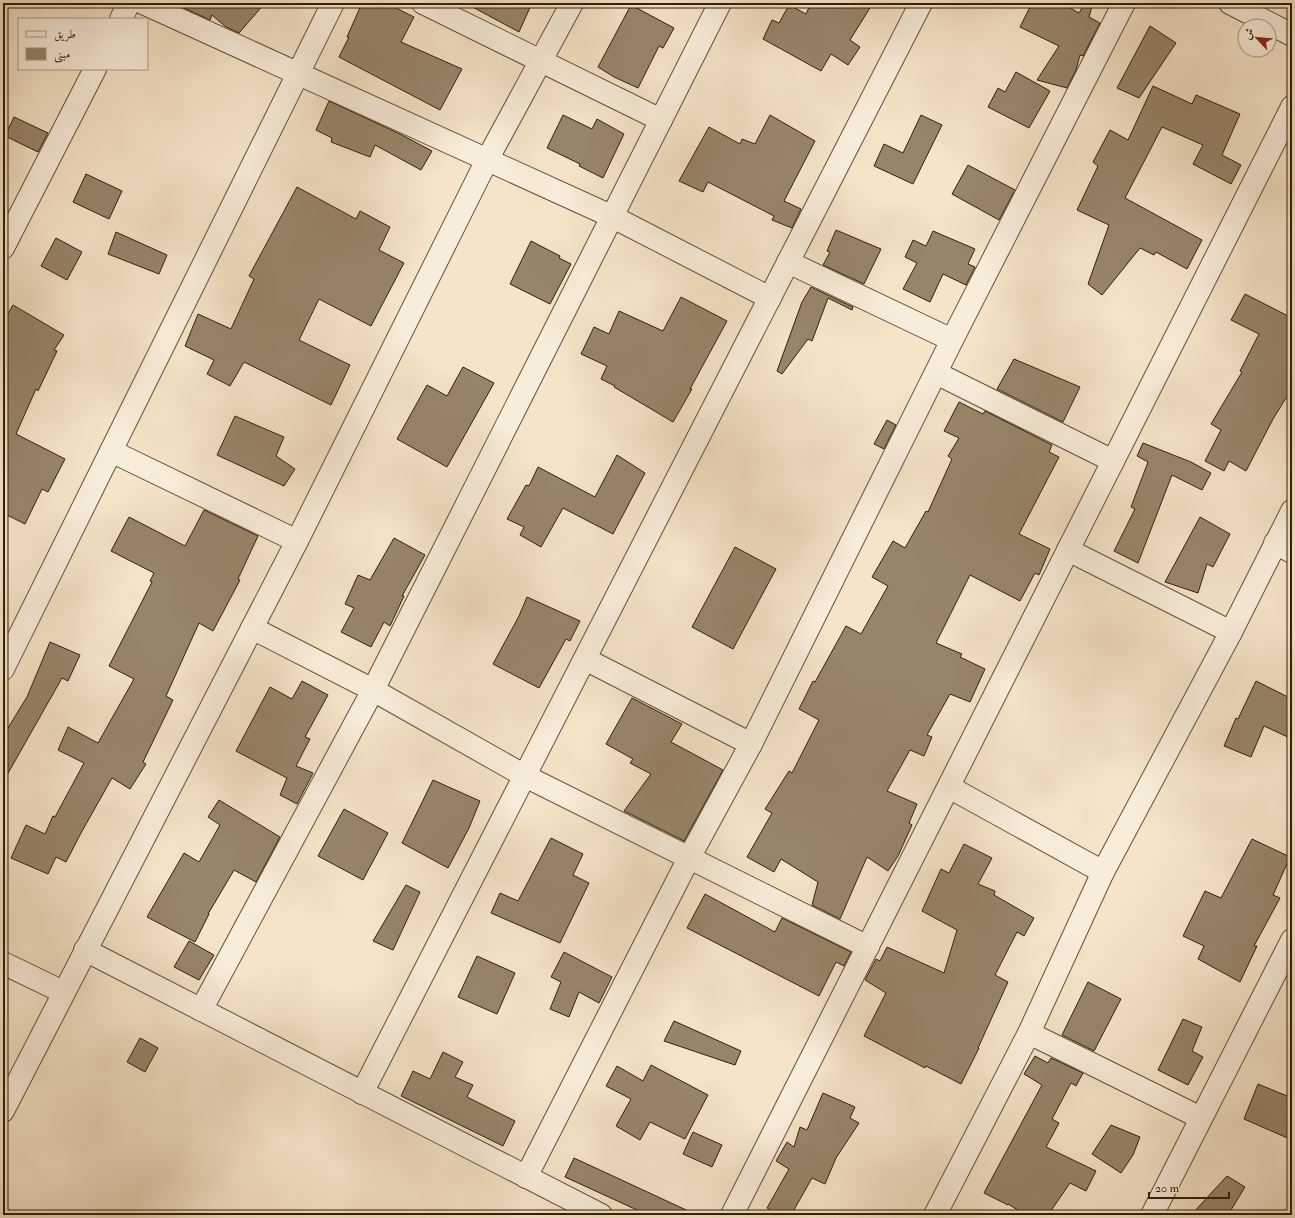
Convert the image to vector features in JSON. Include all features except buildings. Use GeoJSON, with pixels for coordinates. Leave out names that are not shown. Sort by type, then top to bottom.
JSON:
{"type":"FeatureCollection","features":[{"type":"Feature","properties":{"kind":"street"},"geometry":{"type":"LineString","coordinates":[[122,18],[130,3]]}},
{"type":"Feature","properties":{"kind":"street"},"geometry":{"type":"LineString","coordinates":[[143,3],[612,217],[770,298]]}},
{"type":"Feature","properties":{"kind":"street"},"geometry":{"type":"LineString","coordinates":[[3,669],[333,3]]}},
{"type":"Feature","properties":{"kind":"street"},"geometry":{"type":"LineString","coordinates":[[423,3],[661,120]]}},
{"type":"Feature","properties":{"kind":"street"},"geometry":{"type":"LineString","coordinates":[[3,1111],[63,992],[297,541],[488,160],[572,3]]}},
{"type":"Feature","properties":{"kind":"street"},"geometry":{"type":"LineString","coordinates":[[201,1010],[373,690],[720,3]]}},
{"type":"Feature","properties":{"kind":"street"},"geometry":{"type":"LineString","coordinates":[[362,1093],[921,3]]}},
{"type":"Feature","properties":{"kind":"street"},"geometry":{"type":"LineString","coordinates":[[526,1177],[689,858],[751,744],[952,340],[1124,3]]}},
{"type":"Feature","properties":{"kind":"street"},"geometry":{"type":"LineString","coordinates":[[1230,3],[1292,35]]}},
{"type":"Feature","properties":{"kind":"street"},"geometry":{"type":"LineString","coordinates":[[3,248],[94,70]]}},
{"type":"Feature","properties":{"kind":"street"},"geometry":{"type":"LineString","coordinates":[[732,1215],[1292,107]]}},
{"type":"Feature","properties":{"kind":"street"},"geometry":{"type":"LineString","coordinates":[[788,262],[952,340]]}},
{"type":"Feature","properties":{"kind":"street"},"geometry":{"type":"LineString","coordinates":[[936,373],[1113,461]]}},
{"type":"Feature","properties":{"kind":"street"},"geometry":{"type":"LineString","coordinates":[[111,451],[297,541]]}},
{"type":"Feature","properties":{"kind":"street"},"geometry":{"type":"LineString","coordinates":[[935,1215],[1029,1033],[1103,872],[1231,632],[1283,548],[1292,511]]}},
{"type":"Feature","properties":{"kind":"street"},"geometry":{"type":"LineString","coordinates":[[1068,550],[1231,632]]}},
{"type":"Feature","properties":{"kind":"street"},"geometry":{"type":"LineString","coordinates":[[252,628],[373,690],[525,776],[868,947]]}},
{"type":"Feature","properties":{"kind":"street"},"geometry":{"type":"LineString","coordinates":[[585,659],[751,744]]}},
{"type":"Feature","properties":{"kind":"street"},"geometry":{"type":"LineString","coordinates":[[949,787],[1103,872]]}},
{"type":"Feature","properties":{"kind":"street"},"geometry":{"type":"LineString","coordinates":[[1152,1215],[1201,1118],[1285,970],[1292,940]]}},
{"type":"Feature","properties":{"kind":"street"},"geometry":{"type":"LineString","coordinates":[[85,950],[601,1215]]}},
{"type":"Feature","properties":{"kind":"street"},"geometry":{"type":"LineString","coordinates":[[3,963],[63,992]]}},
{"type":"Feature","properties":{"kind":"street"},"geometry":{"type":"LineString","coordinates":[[1029,1033],[1201,1118]]}}]}
